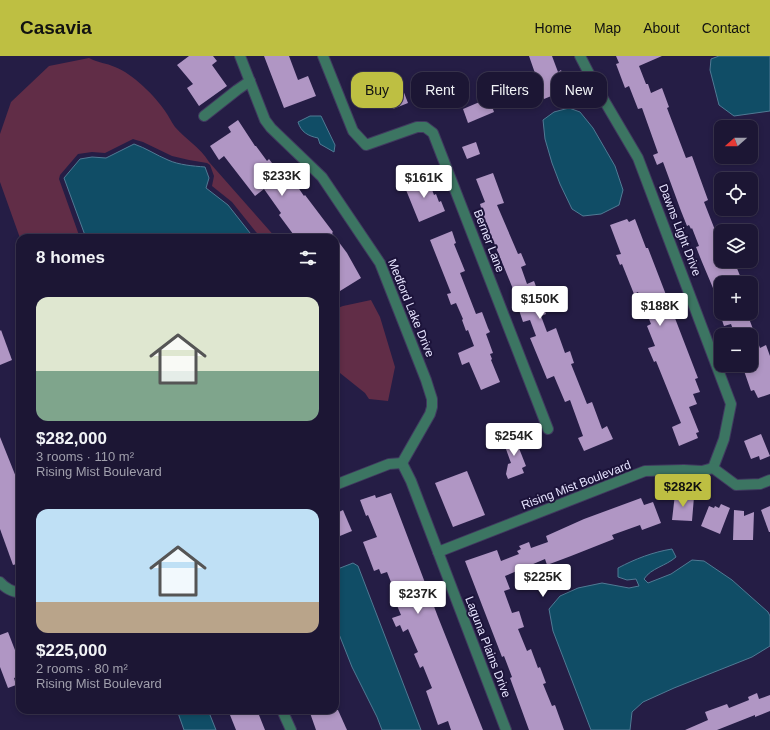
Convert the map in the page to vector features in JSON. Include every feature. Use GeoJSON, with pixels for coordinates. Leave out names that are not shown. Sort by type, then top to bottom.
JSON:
{"type":"FeatureCollection","features":[{"type":"Feature","properties":{"kind":"street","name":"Medford Lake Drive"},"geometry":{"type":"LineString","coordinates":[[240,56],[265,120],[271,128],[322,177],[367,242],[384,273],[432,399],[430,414],[402,463]]}},
{"type":"Feature","properties":{"kind":"street","name":"Berner Lane"},"geometry":{"type":"LineString","coordinates":[[323,56],[353,131],[366,145],[417,127],[425,128],[433,133],[548,429]]}},
{"type":"Feature","properties":{"kind":"street","name":"Dawns Light Drive"},"geometry":{"type":"LineString","coordinates":[[580,56],[595,85],[638,158],[731,404],[724,439],[713,468]]}},
{"type":"Feature","properties":{"kind":"street"},"geometry":{"type":"LineString","coordinates":[[204,116],[250,81]]}},
{"type":"Feature","properties":{"kind":"street"},"geometry":{"type":"LineString","coordinates":[[339,483],[389,464],[402,463]]}},
{"type":"Feature","properties":{"kind":"street","name":"Laguna Plains Drive"},"geometry":{"type":"LineString","coordinates":[[402,463],[411,481],[506,730]]}},
{"type":"Feature","properties":{"kind":"street"},"geometry":{"type":"LineString","coordinates":[[713,468],[736,486],[760,484],[770,480]]}},
{"type":"Feature","properties":{"kind":"street","name":"Rising Mist Boulevard"},"geometry":{"type":"LineString","coordinates":[[438,552],[646,471],[702,471],[713,468]]}},
{"type":"Feature","properties":{"kind":"street"},"geometry":{"type":"LineString","coordinates":[[0,582],[4,586],[16,592]]}},
{"type":"Feature","properties":{"kind":"street"},"geometry":{"type":"LineString","coordinates":[[284,714],[291,730]]}},
{"type":"Feature","properties":{"kind":"shaded area"},"geometry":{"type":"Polygon","coordinates":[[[89,58],[122,70],[136,80],[150,92],[161,105],[175,127],[201,152],[272,234],[258,234],[232,202],[212,186],[214,176],[210,165],[207,163],[172,156],[143,142],[133,139],[105,153],[92,152],[78,154],[60,175],[59,179],[79,234],[19,234],[0,182],[0,134],[11,102],[49,66],[89,58]]]}},
{"type":"Feature","properties":{"kind":"shaded area"},"geometry":{"type":"Polygon","coordinates":[[[371,300],[380,317],[395,367],[388,401],[369,399],[365,393],[339,372],[339,308],[371,300]]]}},
{"type":"Feature","properties":{"kind":"water"},"geometry":{"type":"Polygon","coordinates":[[[719,56],[770,56],[770,111],[734,116],[719,105],[710,70],[711,59],[719,56]]]}},
{"type":"Feature","properties":{"kind":"water"},"geometry":{"type":"Polygon","coordinates":[[[569,108],[580,112],[593,128],[615,166],[623,190],[619,205],[601,214],[583,216],[572,209],[560,184],[545,139],[543,120],[554,112],[569,108]]]}},
{"type":"Feature","properties":{"kind":"water"},"geometry":{"type":"Polygon","coordinates":[[[310,116],[321,116],[335,145],[334,152],[320,144],[318,138],[308,135],[301,128],[298,122],[310,116]]]}},
{"type":"Feature","properties":{"kind":"water"},"geometry":{"type":"Polygon","coordinates":[[[134,144],[172,162],[205,167],[209,178],[206,188],[228,205],[251,234],[85,234],[64,178],[80,159],[92,157],[106,158],[134,144]]]}},
{"type":"Feature","properties":{"kind":"water"},"geometry":{"type":"Polygon","coordinates":[[[672,549],[676,557],[647,575],[644,579],[648,583],[671,574],[692,560],[704,561],[732,580],[768,612],[770,616],[770,646],[752,657],[643,702],[632,712],[630,730],[591,730],[553,631],[549,609],[560,596],[578,588],[602,583],[629,588],[639,586],[636,579],[627,580],[618,577],[618,568],[644,556],[672,549]]]}},
{"type":"Feature","properties":{"kind":"water"},"geometry":{"type":"Polygon","coordinates":[[[353,563],[358,566],[421,730],[382,730],[352,667],[339,634],[339,568],[353,563]]]}},
{"type":"Feature","properties":{"kind":"water"},"geometry":{"type":"Polygon","coordinates":[[[178,714],[210,714],[216,730],[184,730],[178,714]]]}},
{"type":"Feature","properties":{"kind":"building"},"geometry":{"type":"Polygon","coordinates":[[[189,56],[213,56],[217,61],[212,65],[227,86],[199,106],[187,88],[193,84],[177,65],[189,56]]]}},
{"type":"Feature","properties":{"kind":"building"},"geometry":{"type":"Polygon","coordinates":[[[264,56],[289,56],[298,80],[308,76],[316,96],[284,108],[264,56]]]}},
{"type":"Feature","properties":{"kind":"building"},"geometry":{"type":"Polygon","coordinates":[[[529,56],[552,56],[558,72],[551,72],[551,96],[544,99],[543,72],[535,72],[529,56]]]}},
{"type":"Feature","properties":{"kind":"building"},"geometry":{"type":"Polygon","coordinates":[[[616,56],[662,56],[639,66],[651,93],[662,88],[669,107],[667,108],[686,158],[692,156],[708,200],[704,202],[714,227],[714,268],[737,268],[740,276],[714,276],[714,290],[696,247],[699,246],[692,228],[691,229],[689,225],[687,226],[663,162],[657,165],[653,155],[658,153],[642,108],[638,109],[629,86],[625,88],[616,64],[619,63],[616,56]]]}},
{"type":"Feature","properties":{"kind":"building"},"geometry":{"type":"Polygon","coordinates":[[[403,90],[408,103],[403,105],[403,90]]]}},
{"type":"Feature","properties":{"kind":"building"},"geometry":{"type":"Polygon","coordinates":[[[477,103],[477,108],[493,108],[494,112],[468,123],[463,109],[469,108],[469,106],[477,103]]]}},
{"type":"Feature","properties":{"kind":"building"},"geometry":{"type":"Polygon","coordinates":[[[238,120],[267,161],[269,159],[289,186],[295,183],[333,232],[333,234],[293,234],[279,215],[281,213],[264,189],[255,196],[224,156],[219,160],[210,146],[231,132],[228,127],[238,120]]]}},
{"type":"Feature","properties":{"kind":"building"},"geometry":{"type":"Polygon","coordinates":[[[476,142],[480,154],[467,159],[462,147],[476,142]]]}},
{"type":"Feature","properties":{"kind":"building"},"geometry":{"type":"Polygon","coordinates":[[[493,173],[504,203],[497,205],[518,254],[521,253],[526,265],[521,267],[527,284],[534,281],[546,314],[541,316],[547,332],[556,328],[565,353],[570,351],[574,363],[571,364],[587,404],[592,402],[602,429],[607,426],[613,439],[584,451],[578,438],[583,436],[570,400],[565,402],[554,376],[547,379],[530,338],[536,336],[530,320],[523,322],[519,310],[521,309],[481,211],[480,204],[485,202],[476,179],[493,173]]]}},
{"type":"Feature","properties":{"kind":"building"},"geometry":{"type":"Polygon","coordinates":[[[427,176],[434,195],[436,194],[439,202],[441,201],[445,211],[419,222],[404,185],[427,176]]]}},
{"type":"Feature","properties":{"kind":"building"},"geometry":{"type":"Polygon","coordinates":[[[627,219],[629,222],[635,219],[646,248],[648,248],[698,378],[695,379],[700,392],[693,394],[697,404],[689,407],[699,432],[696,433],[698,438],[679,446],[672,427],[681,423],[656,361],[654,362],[648,348],[655,346],[647,326],[651,324],[638,292],[634,294],[622,264],[620,265],[616,255],[621,254],[610,225],[627,219]]]}},
{"type":"Feature","properties":{"kind":"building"},"geometry":{"type":"Polygon","coordinates":[[[452,231],[456,243],[454,244],[465,271],[460,273],[476,314],[482,312],[490,332],[486,334],[493,353],[490,354],[491,360],[500,382],[481,390],[469,362],[462,365],[458,353],[474,346],[468,330],[466,331],[462,320],[463,319],[456,303],[451,305],[447,294],[451,293],[430,240],[452,231]]]}},
{"type":"Feature","properties":{"kind":"building"},"geometry":{"type":"Polygon","coordinates":[[[339,242],[347,253],[361,278],[340,291],[339,242]]]}},
{"type":"Feature","properties":{"kind":"building"},"geometry":{"type":"Polygon","coordinates":[[[722,320],[750,320],[753,328],[732,328],[731,324],[724,326],[722,320]]]}},
{"type":"Feature","properties":{"kind":"building"},"geometry":{"type":"Polygon","coordinates":[[[1,330],[12,360],[0,365],[0,331],[1,330]]]}},
{"type":"Feature","properties":{"kind":"building"},"geometry":{"type":"Polygon","coordinates":[[[758,343],[760,348],[766,345],[770,356],[770,394],[758,398],[754,390],[751,391],[744,372],[758,372],[758,343]]]}},
{"type":"Feature","properties":{"kind":"building"},"geometry":{"type":"Polygon","coordinates":[[[513,433],[526,466],[522,468],[524,473],[508,479],[506,474],[508,464],[511,463],[502,438],[513,433]]]}},
{"type":"Feature","properties":{"kind":"building"},"geometry":{"type":"Polygon","coordinates":[[[761,434],[770,456],[760,460],[759,456],[751,459],[744,441],[761,434]]]}},
{"type":"Feature","properties":{"kind":"building"},"geometry":{"type":"Polygon","coordinates":[[[0,437],[16,477],[16,564],[13,565],[0,529],[0,437]]]}},
{"type":"Feature","properties":{"kind":"building"},"geometry":{"type":"Polygon","coordinates":[[[467,471],[485,515],[453,527],[435,483],[467,471]]]}},
{"type":"Feature","properties":{"kind":"building"},"geometry":{"type":"Polygon","coordinates":[[[391,493],[483,730],[451,730],[448,721],[438,725],[426,691],[432,688],[423,666],[420,668],[414,654],[418,652],[408,629],[403,632],[400,625],[396,627],[392,618],[401,615],[393,596],[396,595],[387,572],[381,574],[379,569],[374,571],[363,542],[377,537],[368,515],[366,516],[360,500],[375,495],[376,498],[391,493]]]}},
{"type":"Feature","properties":{"kind":"building"},"geometry":{"type":"Polygon","coordinates":[[[675,494],[694,497],[692,521],[672,520],[675,494]]]}},
{"type":"Feature","properties":{"kind":"building"},"geometry":{"type":"Polygon","coordinates":[[[641,498],[644,505],[653,502],[661,523],[642,530],[640,525],[612,535],[614,539],[571,556],[547,565],[545,559],[505,576],[510,589],[504,591],[512,613],[519,611],[524,627],[518,629],[527,651],[531,649],[538,668],[540,667],[546,683],[543,684],[552,706],[555,705],[564,730],[529,730],[510,678],[512,677],[504,656],[502,657],[465,561],[497,550],[501,561],[519,554],[517,551],[521,549],[519,546],[529,542],[531,548],[548,542],[546,536],[584,519],[641,498]]]}},
{"type":"Feature","properties":{"kind":"building"},"geometry":{"type":"Polygon","coordinates":[[[721,504],[730,508],[720,534],[701,526],[709,506],[719,508],[721,504]]]}},
{"type":"Feature","properties":{"kind":"building"},"geometry":{"type":"Polygon","coordinates":[[[770,506],[770,532],[769,532],[761,510],[770,506]]]}},
{"type":"Feature","properties":{"kind":"building"},"geometry":{"type":"Polygon","coordinates":[[[343,510],[352,531],[339,536],[339,512],[343,510]]]}},
{"type":"Feature","properties":{"kind":"building"},"geometry":{"type":"Polygon","coordinates":[[[734,510],[744,511],[744,516],[754,512],[753,540],[733,540],[734,510]]]}},
{"type":"Feature","properties":{"kind":"building"},"geometry":{"type":"Polygon","coordinates":[[[8,632],[16,653],[16,677],[14,678],[16,685],[8,688],[0,667],[0,635],[8,632]]]}},
{"type":"Feature","properties":{"kind":"building"},"geometry":{"type":"Polygon","coordinates":[[[757,693],[759,699],[770,695],[770,711],[755,717],[755,715],[717,730],[685,730],[708,720],[705,712],[727,704],[729,708],[749,700],[748,697],[757,693]]]}},
{"type":"Feature","properties":{"kind":"building"},"geometry":{"type":"Polygon","coordinates":[[[339,712],[347,730],[316,730],[310,714],[339,714],[339,712]]]}},
{"type":"Feature","properties":{"kind":"building"},"geometry":{"type":"Polygon","coordinates":[[[230,714],[259,714],[265,730],[236,730],[230,714]]]}}]}
